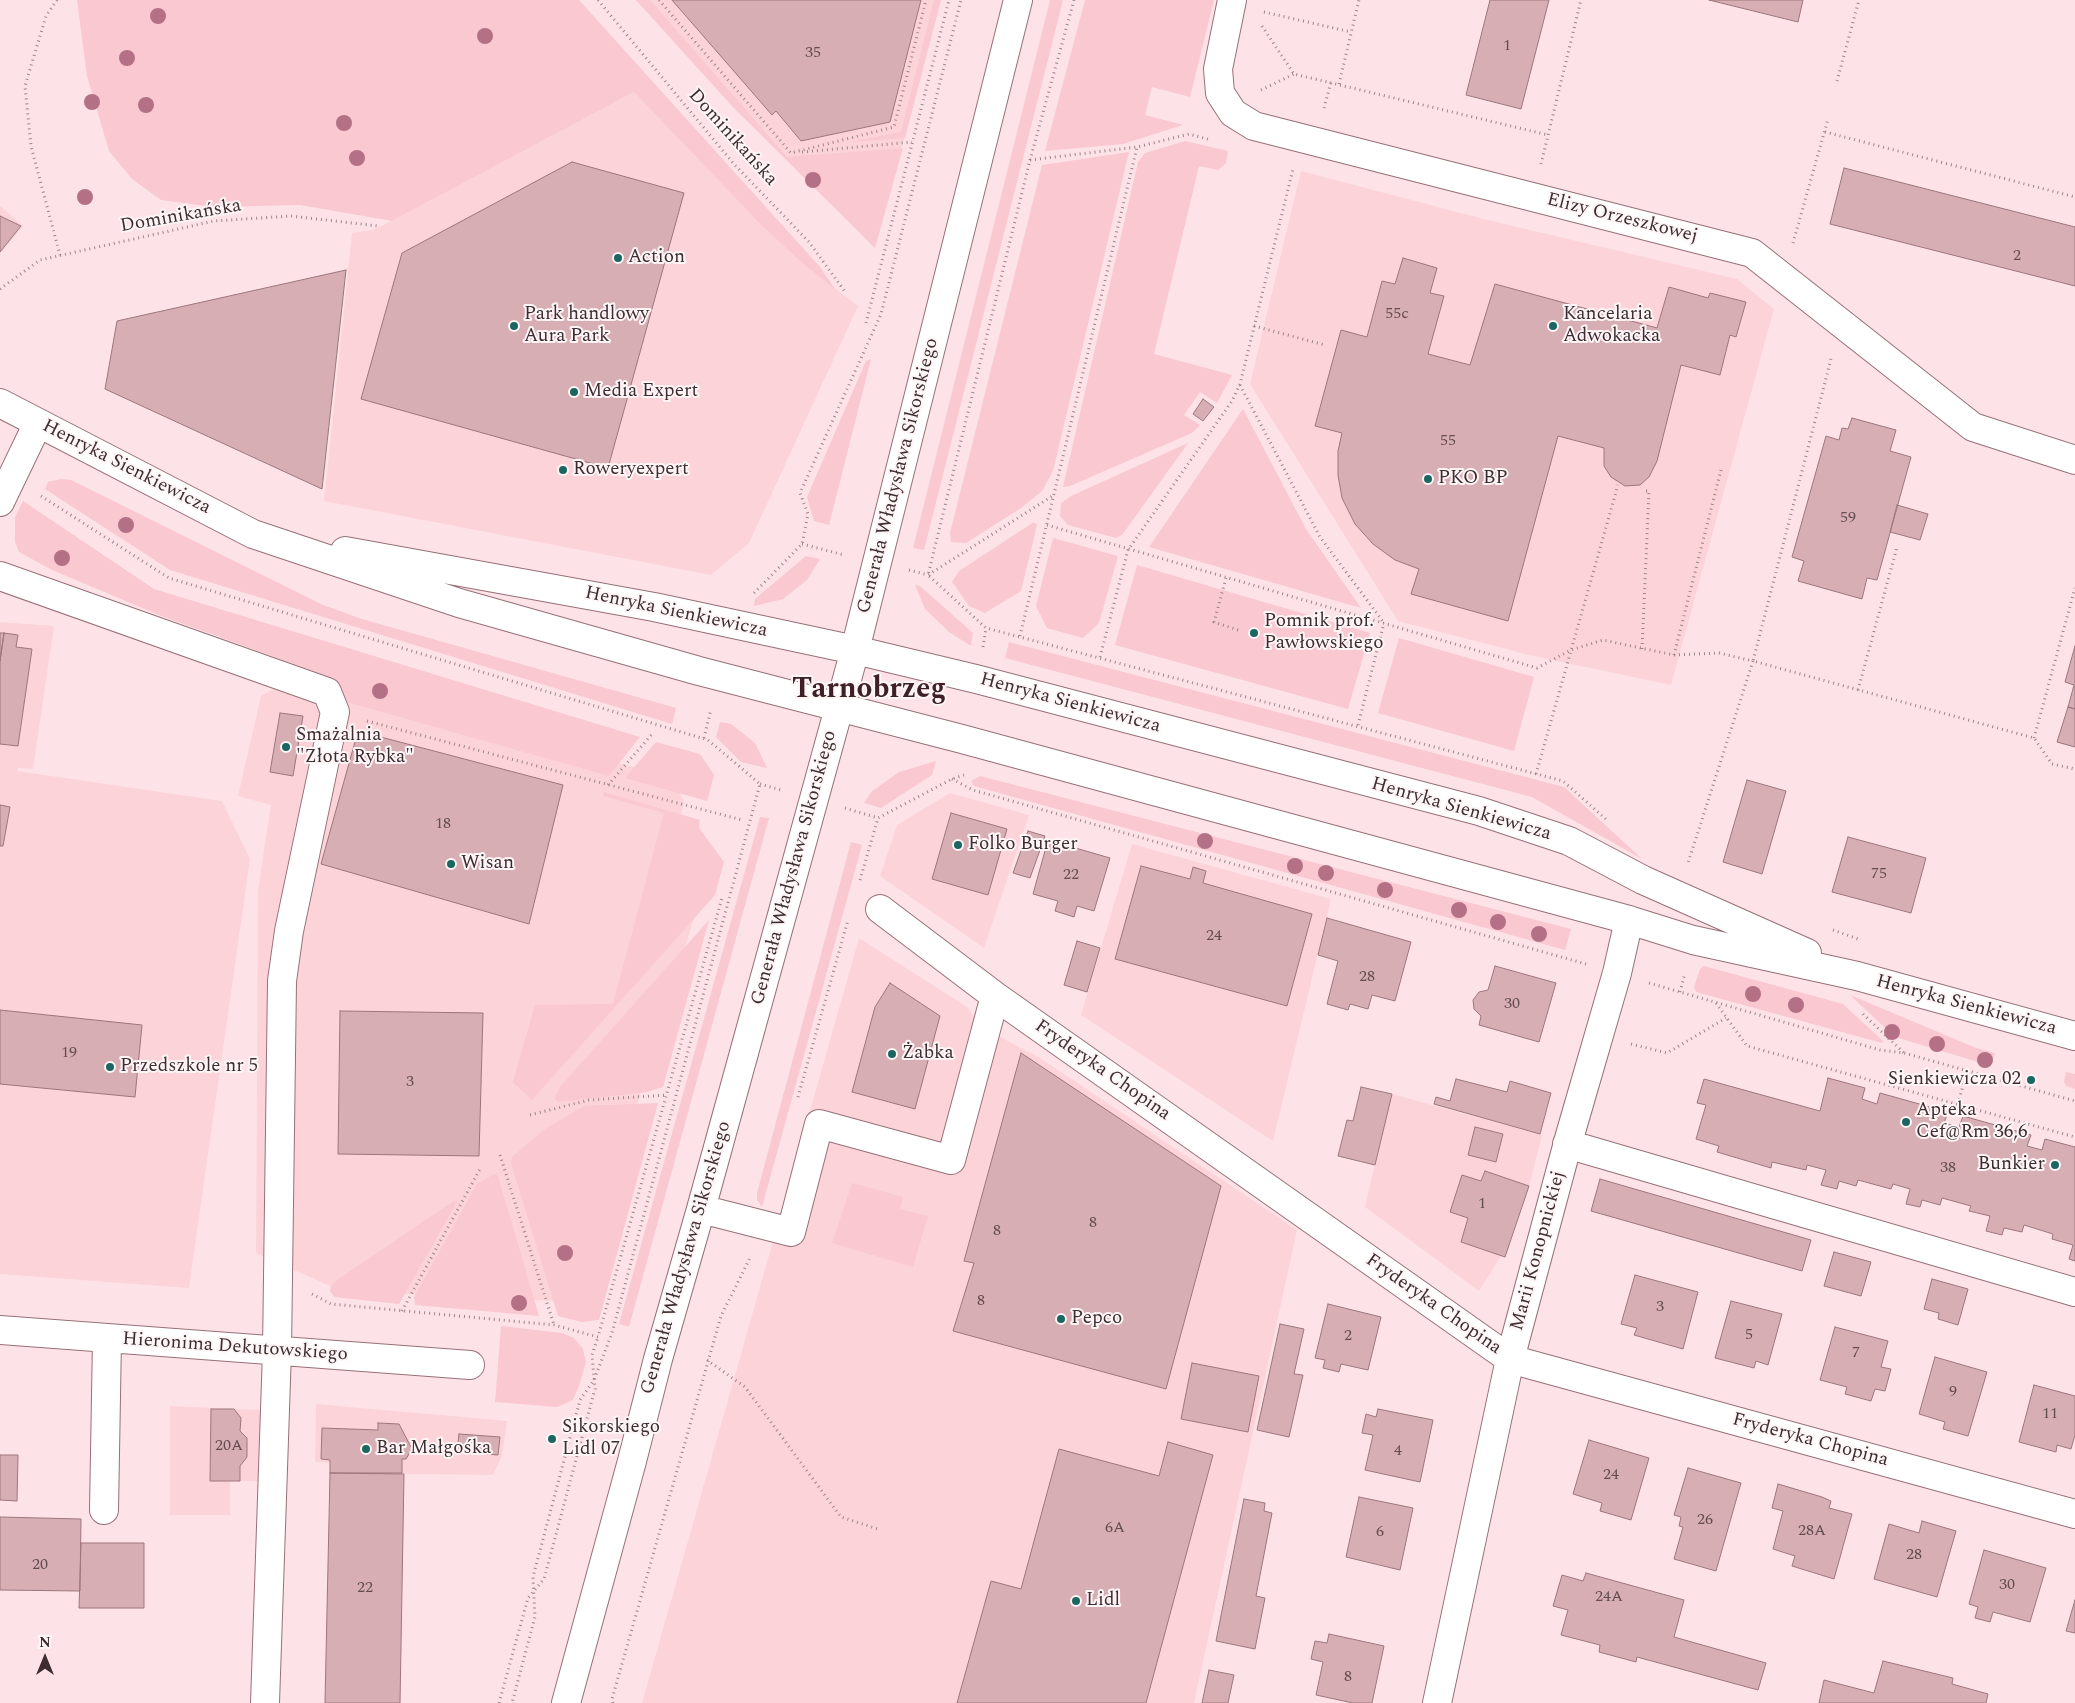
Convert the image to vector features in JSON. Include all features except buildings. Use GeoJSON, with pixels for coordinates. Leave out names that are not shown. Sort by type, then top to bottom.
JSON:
{"type":"FeatureCollection","features":[{"type":"Feature","properties":{"kind":"street","name":"Generała Władysława Sikorskiego"},"geometry":{"type":"LineString","coordinates":[[566,1703],[658,1359],[702,1209],[855,650],[1018,0]]}},
{"type":"Feature","properties":{"kind":"street","name":"Elizy Orzeszkowej"},"geometry":{"type":"LineString","coordinates":[[1232,0],[1218,69],[1220,93],[1233,112],[1254,126],[1752,253],[1973,427],[2075,460]]}},
{"type":"Feature","properties":{"kind":"street","name":"Henryka Sienkiewicza"},"geometry":{"type":"LineString","coordinates":[[0,403],[253,534],[460,603],[838,709],[962,739],[1629,920],[1694,940],[1857,976],[2075,1036]]}},
{"type":"Feature","properties":{"kind":"street"},"geometry":{"type":"LineString","coordinates":[[0,502],[38,422]]}},
{"type":"Feature","properties":{"kind":"street","name":"Henryka Sienkiewicza"},"geometry":{"type":"LineString","coordinates":[[253,534],[654,607],[855,650],[976,679],[1479,812],[1569,841],[1643,880],[1857,976]]}},
{"type":"Feature","properties":{"kind":"street"},"geometry":{"type":"LineString","coordinates":[[0,576],[327,692],[335,712],[289,931],[282,981],[278,1351],[265,1703]]}},
{"type":"Feature","properties":{"kind":"street","name":"Fryderyka Chopina"},"geometry":{"type":"LineString","coordinates":[[880,910],[995,996],[1510,1359],[2075,1514]]}},
{"type":"Feature","properties":{"kind":"street","name":"Marii Konopnickiej"},"geometry":{"type":"LineString","coordinates":[[1437,1703],[1510,1359],[1567,1144],[1617,973],[1629,920]]}},
{"type":"Feature","properties":{"kind":"street"},"geometry":{"type":"LineString","coordinates":[[702,1209],[791,1232],[819,1124],[951,1160],[995,996]]}},
{"type":"Feature","properties":{"kind":"street"},"geometry":{"type":"LineString","coordinates":[[1567,1144],[2075,1292]]}},
{"type":"Feature","properties":{"kind":"street","name":"Hieronima Dekutowskiego"},"geometry":{"type":"LineString","coordinates":[[0,1330],[470,1365]]}},
{"type":"Feature","properties":{"kind":"street"},"geometry":{"type":"LineString","coordinates":[[104,1510],[107,1339]]}},
{"type":"Feature","properties":{"kind":"path"},"geometry":{"type":"LineString","coordinates":[[57,0],[46,16],[25,86],[31,146],[60,255]]}},
{"type":"Feature","properties":{"kind":"path","name":"Dominikańska"},"geometry":{"type":"LineString","coordinates":[[598,0],[733,163],[808,242],[846,293]]}},
{"type":"Feature","properties":{"kind":"path"},"geometry":{"type":"LineString","coordinates":[[659,0],[792,153]]}},
{"type":"Feature","properties":{"kind":"path"},"geometry":{"type":"LineString","coordinates":[[792,153],[894,127],[926,0]]}},
{"type":"Feature","properties":{"kind":"path"},"geometry":{"type":"LineString","coordinates":[[866,323],[948,0]]}},
{"type":"Feature","properties":{"kind":"path"},"geometry":{"type":"LineString","coordinates":[[748,598],[802,544],[808,514],[800,492],[881,314],[960,0]]}},
{"type":"Feature","properties":{"kind":"path"},"geometry":{"type":"LineString","coordinates":[[928,575],[1030,160],[1074,0]]}},
{"type":"Feature","properties":{"kind":"path"},"geometry":{"type":"LineString","coordinates":[[1339,84],[1359,0]]}},
{"type":"Feature","properties":{"kind":"path"},"geometry":{"type":"LineString","coordinates":[[1533,196],[1581,0]]}},
{"type":"Feature","properties":{"kind":"path"},"geometry":{"type":"LineString","coordinates":[[1836,81],[1859,0]]}},
{"type":"Feature","properties":{"kind":"path"},"geometry":{"type":"LineString","coordinates":[[1260,11],[1351,32]]}},
{"type":"Feature","properties":{"kind":"path"},"geometry":{"type":"LineString","coordinates":[[1262,25],[1294,74]]}},
{"type":"Feature","properties":{"kind":"path"},"geometry":{"type":"LineString","coordinates":[[1253,94],[1294,74],[1548,135]]}},
{"type":"Feature","properties":{"kind":"path"},"geometry":{"type":"LineString","coordinates":[[1322,116],[1331,82]]}},
{"type":"Feature","properties":{"kind":"path"},"geometry":{"type":"LineString","coordinates":[[1825,132],[2075,197]]}},
{"type":"Feature","properties":{"kind":"path"},"geometry":{"type":"LineString","coordinates":[[1030,160],[1137,147],[1189,134],[1214,141]]}},
{"type":"Feature","properties":{"kind":"path"},"geometry":{"type":"LineString","coordinates":[[792,153],[912,142]]}},
{"type":"Feature","properties":{"kind":"path"},"geometry":{"type":"LineString","coordinates":[[1020,636],[1137,147]]}},
{"type":"Feature","properties":{"kind":"path"},"geometry":{"type":"LineString","coordinates":[[1100,657],[1128,550],[1232,401],[1240,384],[1295,160]]}},
{"type":"Feature","properties":{"kind":"path","name":"Dominikańska"},"geometry":{"type":"LineString","coordinates":[[0,289],[40,260],[214,221],[291,216],[378,226]]}},
{"type":"Feature","properties":{"kind":"path"},"geometry":{"type":"LineString","coordinates":[[1254,326],[1325,345]]}},
{"type":"Feature","properties":{"kind":"path"},"geometry":{"type":"LineString","coordinates":[[1687,866],[1753,661],[1831,358]]}},
{"type":"Feature","properties":{"kind":"path"},"geometry":{"type":"LineString","coordinates":[[1240,384],[1320,537],[1384,623]]}},
{"type":"Feature","properties":{"kind":"path"},"geometry":{"type":"LineString","coordinates":[[1674,655],[1721,470]]}},
{"type":"Feature","properties":{"kind":"path"},"geometry":{"type":"LineString","coordinates":[[12,477],[169,578],[704,738],[760,784],[776,788]]}},
{"type":"Feature","properties":{"kind":"path"},"geometry":{"type":"LineString","coordinates":[[1536,774],[1618,485]]}},
{"type":"Feature","properties":{"kind":"path"},"geometry":{"type":"LineString","coordinates":[[1642,649],[1649,491],[1643,491]]}},
{"type":"Feature","properties":{"kind":"path"},"geometry":{"type":"LineString","coordinates":[[928,575],[1054,495]]}},
{"type":"Feature","properties":{"kind":"path"},"geometry":{"type":"LineString","coordinates":[[1047,525],[1536,668],[1571,650],[1603,640],[1674,655],[1719,653],[1753,661],[2034,738],[2052,764],[2075,769]]}},
{"type":"Feature","properties":{"kind":"path"},"geometry":{"type":"LineString","coordinates":[[802,544],[824,550]]}},
{"type":"Feature","properties":{"kind":"path"},"geometry":{"type":"LineString","coordinates":[[1858,690],[1897,547]]}},
{"type":"Feature","properties":{"kind":"path"},"geometry":{"type":"LineString","coordinates":[[908,570],[928,575],[986,628],[1358,725],[1563,781],[1612,824]]}},
{"type":"Feature","properties":{"kind":"path"},"geometry":{"type":"LineString","coordinates":[[1226,578],[1214,622],[1241,631]]}},
{"type":"Feature","properties":{"kind":"path"},"geometry":{"type":"LineString","coordinates":[[2034,738],[2075,588]]}},
{"type":"Feature","properties":{"kind":"path"},"geometry":{"type":"LineString","coordinates":[[1358,725],[1384,623]]}},
{"type":"Feature","properties":{"kind":"path"},"geometry":{"type":"LineString","coordinates":[[982,654],[986,628]]}},
{"type":"Feature","properties":{"kind":"path"},"geometry":{"type":"LineString","coordinates":[[704,738],[710,714]]}},
{"type":"Feature","properties":{"kind":"path"},"geometry":{"type":"LineString","coordinates":[[608,785],[653,732]]}},
{"type":"Feature","properties":{"kind":"path"},"geometry":{"type":"LineString","coordinates":[[856,812],[878,818],[952,779],[973,790],[1587,964]]}},
{"type":"Feature","properties":{"kind":"path"},"geometry":{"type":"LineString","coordinates":[[512,1703],[535,1617],[533,1577],[580,1400],[594,1380],[612,1333],[760,784]]}},
{"type":"Feature","properties":{"kind":"path"},"geometry":{"type":"LineString","coordinates":[[858,888],[878,818]]}},
{"type":"Feature","properties":{"kind":"path"},"geometry":{"type":"LineString","coordinates":[[499,1703],[528,1598],[544,1578],[595,1389],[592,1355],[722,898]]}},
{"type":"Feature","properties":{"kind":"path"},"geometry":{"type":"LineString","coordinates":[[797,1098],[850,916]]}},
{"type":"Feature","properties":{"kind":"path"},"geometry":{"type":"LineString","coordinates":[[1826,928],[1862,940]]}},
{"type":"Feature","properties":{"kind":"path"},"geometry":{"type":"LineString","coordinates":[[1644,981],[1880,1050],[1904,1053],[2075,1101]]}},
{"type":"Feature","properties":{"kind":"path"},"geometry":{"type":"LineString","coordinates":[[1715,1002],[1747,1046],[2075,1137]]}},
{"type":"Feature","properties":{"kind":"path"},"geometry":{"type":"LineString","coordinates":[[1626,1043],[1667,1053],[1727,1018]]}},
{"type":"Feature","properties":{"kind":"path"},"geometry":{"type":"LineString","coordinates":[[1958,1104],[1968,1070]]}},
{"type":"Feature","properties":{"kind":"path"},"geometry":{"type":"LineString","coordinates":[[530,1115],[589,1100],[667,1095]]}},
{"type":"Feature","properties":{"kind":"path"},"geometry":{"type":"LineString","coordinates":[[500,1155],[554,1325]]}},
{"type":"Feature","properties":{"kind":"path"},"geometry":{"type":"LineString","coordinates":[[402,1311],[480,1169]]}},
{"type":"Feature","properties":{"kind":"path"},"geometry":{"type":"LineString","coordinates":[[613,1703],[612,1700],[720,1316],[753,1253],[761,1224]]}},
{"type":"Feature","properties":{"kind":"path"},"geometry":{"type":"LineString","coordinates":[[308,1292],[331,1304],[554,1325],[598,1337]]}},
{"type":"Feature","properties":{"kind":"path"},"geometry":{"type":"LineString","coordinates":[[707,1360],[745,1387],[841,1517],[878,1529]]}},
{"type":"Feature","properties":{"kind":"shaded area"},"geometry":{"type":"Polygon","coordinates":[[[77,0],[579,0],[820,267],[835,289],[802,263],[762,226],[634,92],[392,221],[300,205],[214,207],[161,200],[132,179],[109,151],[87,76],[77,0]]]}},
{"type":"Feature","properties":{"kind":"shaded area"},"geometry":{"type":"Polygon","coordinates":[[[636,0],[941,0],[875,248],[733,107],[636,0]]]}},
{"type":"Feature","properties":{"kind":"shaded area"},"geometry":{"type":"Polygon","coordinates":[[[636,0],[650,0],[787,157],[903,148],[875,248],[733,107],[636,0]]]}},
{"type":"Feature","properties":{"kind":"shaded area"},"geometry":{"type":"Polygon","coordinates":[[[934,0],[941,0],[905,138],[849,142],[901,132],[934,0]]]}},
{"type":"Feature","properties":{"kind":"shaded area"},"geometry":{"type":"Polygon","coordinates":[[[1050,0],[1063,0],[924,550],[913,548],[1050,0]]]}},
{"type":"Feature","properties":{"kind":"shaded area"},"geometry":{"type":"Polygon","coordinates":[[[1085,0],[1214,0],[1190,97],[1152,87],[1145,115],[1183,125],[1123,144],[1045,151],[1085,0]]]}},
{"type":"Feature","properties":{"kind":"shaded area"},"geometry":{"type":"Polygon","coordinates":[[[634,92],[762,226],[802,263],[858,306],[749,543],[711,575],[324,501],[352,233],[372,230],[392,221],[634,92]]]}},
{"type":"Feature","properties":{"kind":"shaded area"},"geometry":{"type":"Polygon","coordinates":[[[1185,141],[1228,151],[1226,163],[1218,170],[1199,166],[1154,354],[1232,375],[1217,403],[1200,392],[1184,415],[1200,425],[1192,433],[1070,486],[1063,487],[1138,162],[1145,153],[1185,141]]]}},
{"type":"Feature","properties":{"kind":"shaded area"},"geometry":{"type":"Polygon","coordinates":[[[1129,152],[1053,471],[1042,491],[1021,508],[966,543],[951,542],[950,533],[1042,165],[1129,152]]]}},
{"type":"Feature","properties":{"kind":"shaded area"},"geometry":{"type":"Polygon","coordinates":[[[1301,171],[1488,220],[1737,279],[1774,309],[1671,685],[1533,656],[1398,621],[1250,384],[1301,171]]]}},
{"type":"Feature","properties":{"kind":"shaded area"},"geometry":{"type":"Polygon","coordinates":[[[0,206],[23,226],[0,254],[0,206]]]}},
{"type":"Feature","properties":{"kind":"shaded area"},"geometry":{"type":"Polygon","coordinates":[[[871,359],[829,525],[814,521],[807,497],[866,361],[871,359]]]}},
{"type":"Feature","properties":{"kind":"shaded area"},"geometry":{"type":"Polygon","coordinates":[[[1243,409],[1306,529],[1361,608],[1149,547],[1243,409]]]}},
{"type":"Feature","properties":{"kind":"shaded area"},"geometry":{"type":"Polygon","coordinates":[[[1188,443],[1122,535],[1116,538],[1068,525],[1060,516],[1061,503],[1071,496],[1188,443]]]}},
{"type":"Feature","properties":{"kind":"shaded area"},"geometry":{"type":"Polygon","coordinates":[[[61,479],[71,480],[323,605],[362,619],[676,708],[672,724],[170,570],[45,489],[48,482],[61,479]]]}},
{"type":"Feature","properties":{"kind":"shaded area"},"geometry":{"type":"Polygon","coordinates":[[[23,501],[154,589],[640,737],[609,776],[343,701],[333,684],[324,675],[159,615],[52,570],[19,552],[15,542],[15,517],[23,501]]]}},
{"type":"Feature","properties":{"kind":"shaded area"},"geometry":{"type":"Polygon","coordinates":[[[1034,522],[1037,525],[1021,591],[985,613],[969,606],[952,582],[959,571],[1034,522]]]}},
{"type":"Feature","properties":{"kind":"shaded area"},"geometry":{"type":"Polygon","coordinates":[[[1053,538],[1118,556],[1099,623],[1083,638],[1047,628],[1036,606],[1053,538]]]}},
{"type":"Feature","properties":{"kind":"shaded area"},"geometry":{"type":"Polygon","coordinates":[[[806,556],[820,559],[807,580],[783,599],[754,606],[755,599],[806,556]]]}},
{"type":"Feature","properties":{"kind":"shaded area"},"geometry":{"type":"Polygon","coordinates":[[[1137,565],[1370,633],[1348,709],[1115,645],[1137,565]]]}},
{"type":"Feature","properties":{"kind":"shaded area"},"geometry":{"type":"Polygon","coordinates":[[[915,585],[920,586],[973,633],[971,646],[949,632],[925,609],[915,585]]]}},
{"type":"Feature","properties":{"kind":"shaded area","name":"Przedszkole nr 5"},"geometry":{"type":"Polygon","coordinates":[[[0,622],[54,626],[33,769],[18,768],[17,771],[222,801],[250,859],[189,1288],[0,1274],[0,622]]]}},
{"type":"Feature","properties":{"kind":"shaded area"},"geometry":{"type":"Polygon","coordinates":[[[1399,638],[1534,677],[1514,751],[1378,713],[1399,638]]]}},
{"type":"Feature","properties":{"kind":"shaded area"},"geometry":{"type":"Polygon","coordinates":[[[1009,642],[1564,787],[1642,859],[1532,797],[1005,658],[1009,642]]]}},
{"type":"Feature","properties":{"kind":"shaded area"},"geometry":{"type":"Polygon","coordinates":[[[294,678],[671,777],[684,801],[673,852],[701,895],[577,1302],[341,1291],[256,1253],[258,890],[271,805],[238,796],[261,696],[294,678]]]}},
{"type":"Feature","properties":{"kind":"shaded area"},"geometry":{"type":"Polygon","coordinates":[[[720,722],[731,724],[755,743],[767,768],[741,762],[716,737],[720,722]]]}},
{"type":"Feature","properties":{"kind":"shaded area"},"geometry":{"type":"Polygon","coordinates":[[[656,742],[700,754],[714,775],[707,801],[625,778],[656,742]]]}},
{"type":"Feature","properties":{"kind":"shaded area"},"geometry":{"type":"Polygon","coordinates":[[[936,761],[932,775],[881,808],[864,803],[871,792],[899,772],[936,761]]]}},
{"type":"Feature","properties":{"kind":"shaded area"},"geometry":{"type":"Polygon","coordinates":[[[980,776],[1571,929],[1565,950],[974,786],[971,781],[980,776]]]}},
{"type":"Feature","properties":{"kind":"shaded area"},"geometry":{"type":"Polygon","coordinates":[[[604,792],[700,820],[699,828],[724,862],[715,895],[532,1100],[513,1082],[535,1005],[613,1004],[664,813],[603,796],[604,792]]]}},
{"type":"Feature","properties":{"kind":"shaded area"},"geometry":{"type":"Polygon","coordinates":[[[950,793],[1029,815],[984,948],[880,876],[897,825],[950,793]]]}},
{"type":"Feature","properties":{"kind":"shaded area"},"geometry":{"type":"Polygon","coordinates":[[[760,817],[769,818],[629,1327],[619,1324],[760,817]]]}},
{"type":"Feature","properties":{"kind":"shaded area"},"geometry":{"type":"Polygon","coordinates":[[[851,842],[862,845],[762,1207],[757,1200],[757,1193],[851,842]]]}},
{"type":"Feature","properties":{"kind":"shaded area"},"geometry":{"type":"Polygon","coordinates":[[[1132,844],[1331,899],[1273,1141],[1081,1015],[1132,844]]]}},
{"type":"Feature","properties":{"kind":"shaded area"},"geometry":{"type":"Polygon","coordinates":[[[709,920],[663,1087],[647,1092],[558,1102],[555,1098],[560,1087],[709,920]]]}},
{"type":"Feature","properties":{"kind":"shaded area"},"geometry":{"type":"Polygon","coordinates":[[[859,938],[967,1007],[981,1027],[1040,1058],[1297,1230],[1194,1703],[642,1703],[859,938]]]}},
{"type":"Feature","properties":{"kind":"shaded area"},"geometry":{"type":"Polygon","coordinates":[[[1704,966],[1843,1004],[1883,1041],[1882,1043],[1696,992],[1694,987],[1700,969],[1704,966]]]}},
{"type":"Feature","properties":{"kind":"shaded area"},"geometry":{"type":"Polygon","coordinates":[[[1850,995],[1976,1048],[1995,1053],[1992,1062],[1988,1065],[1895,1037],[1850,995]]]}},
{"type":"Feature","properties":{"kind":"shaded area"},"geometry":{"type":"Polygon","coordinates":[[[2066,1072],[2075,1074],[2075,1089],[2066,1086],[2064,1081],[2066,1072]]]}},
{"type":"Feature","properties":{"kind":"shaded area"},"geometry":{"type":"Polygon","coordinates":[[[1392,1094],[1542,1135],[1529,1186],[1505,1257],[1501,1256],[1479,1291],[1365,1207],[1392,1094]]]}},
{"type":"Feature","properties":{"kind":"shaded area"},"geometry":{"type":"Polygon","coordinates":[[[658,1103],[599,1320],[582,1322],[558,1316],[511,1163],[512,1157],[545,1129],[584,1106],[658,1103]]]}},
{"type":"Feature","properties":{"kind":"shaded area"},"geometry":{"type":"Polygon","coordinates":[[[494,1174],[498,1176],[539,1316],[415,1305],[414,1297],[477,1184],[494,1174]]]}},
{"type":"Feature","properties":{"kind":"shaded area"},"geometry":{"type":"Polygon","coordinates":[[[852,1183],[903,1197],[900,1209],[928,1216],[913,1267],[832,1243],[852,1183]]]}},
{"type":"Feature","properties":{"kind":"shaded area"},"geometry":{"type":"Polygon","coordinates":[[[455,1200],[457,1202],[399,1304],[334,1297],[330,1291],[331,1286],[337,1280],[455,1200]]]}},
{"type":"Feature","properties":{"kind":"shaded area"},"geometry":{"type":"Polygon","coordinates":[[[501,1326],[562,1333],[574,1338],[583,1349],[586,1362],[573,1400],[557,1407],[495,1402],[501,1326]]]}},
{"type":"Feature","properties":{"kind":"shaded area"},"geometry":{"type":"Polygon","coordinates":[[[316,1404],[507,1421],[502,1456],[493,1475],[330,1473],[330,1463],[315,1462],[316,1404]]]}},
{"type":"Feature","properties":{"kind":"shaded area"},"geometry":{"type":"Polygon","coordinates":[[[170,1406],[260,1410],[261,1481],[230,1481],[230,1515],[170,1515],[170,1406]]]}},
{"type":"Feature","properties":{"kind":"place","name":"Action"},"geometry":{"type":"Point","coordinates":[618,258]}},
{"type":"Feature","properties":{"kind":"place","name":"Park handlowy Aura Park"},"geometry":{"type":"Point","coordinates":[514,326]}},
{"type":"Feature","properties":{"kind":"place","name":"Kancelaria Adwokacka"},"geometry":{"type":"Point","coordinates":[1553,326]}},
{"type":"Feature","properties":{"kind":"place","name":"Media Expert"},"geometry":{"type":"Point","coordinates":[574,392]}},
{"type":"Feature","properties":{"kind":"place","name":"Roweryexpert"},"geometry":{"type":"Point","coordinates":[563,470]}},
{"type":"Feature","properties":{"kind":"place","name":"PKO BP"},"geometry":{"type":"Point","coordinates":[1428,479]}},
{"type":"Feature","properties":{"kind":"place","name":"Pomnik prof. Pawłowskiego"},"geometry":{"type":"Point","coordinates":[1254,633]}},
{"type":"Feature","properties":{"kind":"place","name":"Smażalnia \"Złota Rybka\""},"geometry":{"type":"Point","coordinates":[286,747]}},
{"type":"Feature","properties":{"kind":"place","name":"Folko Burger"},"geometry":{"type":"Point","coordinates":[958,845]}},
{"type":"Feature","properties":{"kind":"place","name":"Wisan"},"geometry":{"type":"Point","coordinates":[451,864]}},
{"type":"Feature","properties":{"kind":"place","name":"Żabka"},"geometry":{"type":"Point","coordinates":[892,1054]}},
{"type":"Feature","properties":{"kind":"place","name":"Przedszkole nr 5"},"geometry":{"type":"Point","coordinates":[110,1067]}},
{"type":"Feature","properties":{"kind":"place","name":"Sienkiewicza 02"},"geometry":{"type":"Point","coordinates":[2031,1080]}},
{"type":"Feature","properties":{"kind":"place","name":"Apteka Cef@Rm 36,6"},"geometry":{"type":"Point","coordinates":[1906,1122]}},
{"type":"Feature","properties":{"kind":"place","name":"Bunkier"},"geometry":{"type":"Point","coordinates":[2055,1165]}},
{"type":"Feature","properties":{"kind":"place","name":"Pepco"},"geometry":{"type":"Point","coordinates":[1061,1319]}},
{"type":"Feature","properties":{"kind":"place","name":"Sikorskiego Lidl 07"},"geometry":{"type":"Point","coordinates":[552,1439]}},
{"type":"Feature","properties":{"kind":"place","name":"Bar Małgośka"},"geometry":{"type":"Point","coordinates":[366,1449]}},
{"type":"Feature","properties":{"kind":"place","name":"Lidl"},"geometry":{"type":"Point","coordinates":[1076,1601]}},
{"type":"Feature","properties":{"kind":"district","name":"Tarnobrzeg"},"geometry":{"type":"Point","coordinates":[869,691]}}]}
